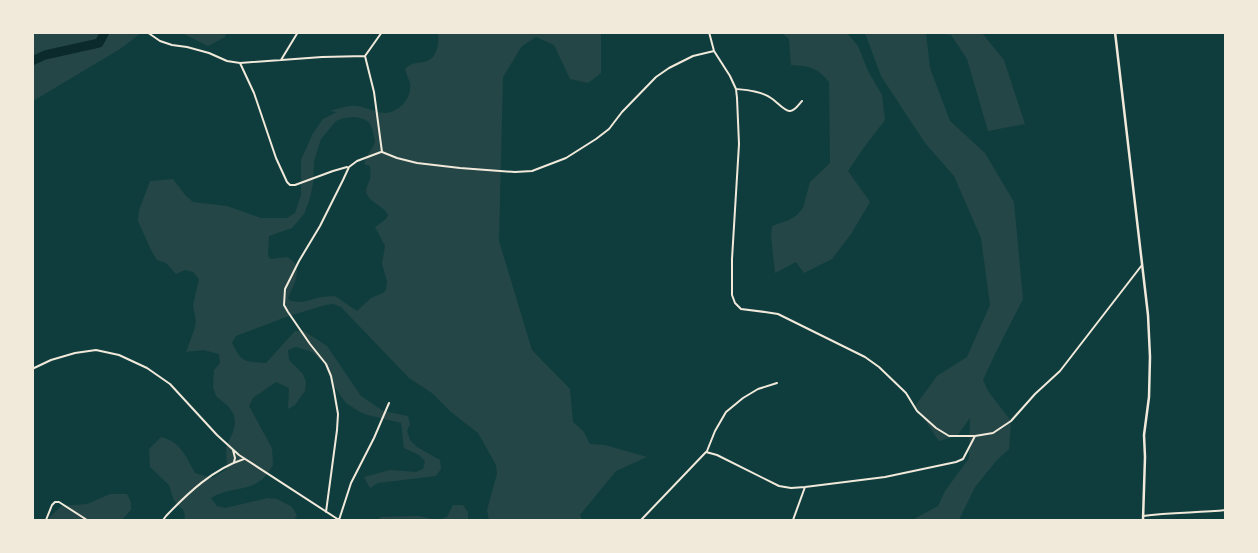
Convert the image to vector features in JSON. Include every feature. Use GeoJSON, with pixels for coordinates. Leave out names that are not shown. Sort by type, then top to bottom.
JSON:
{"type":"FeatureCollection","features":[{"type":"Feature","properties":{"kind":"street"},"geometry":{"type":"LineString","coordinates":[[147,32],[160,41],[240,63],[365,56]]}},
{"type":"Feature","properties":{"kind":"street"},"geometry":{"type":"LineString","coordinates":[[281,60],[298,32]]}},
{"type":"Feature","properties":{"kind":"street"},"geometry":{"type":"LineString","coordinates":[[382,32],[365,56],[374,92],[382,152]]}},
{"type":"Feature","properties":{"kind":"street"},"geometry":{"type":"LineString","coordinates":[[709,32],[714,51],[736,89],[739,144],[732,259],[732,295],[735,303],[741,309],[778,314],[865,357],[891,378],[906,393],[917,410],[936,428],[949,436],[975,436],[993,433],[1011,421],[1035,394],[1060,371],[1142,265]]}},
{"type":"Feature","properties":{"kind":"street"},"geometry":{"type":"LineString","coordinates":[[1115,32],[1148,315],[1150,357],[1144,436],[1143,520]]}},
{"type":"Feature","properties":{"kind":"street"},"geometry":{"type":"LineString","coordinates":[[240,63],[254,93],[286,182],[290,185],[295,185],[349,167],[358,161],[382,152],[418,163],[515,172],[532,171],[566,158],[596,139],[609,129],[622,112],[656,77],[669,68],[693,56],[714,51]]}},
{"type":"Feature","properties":{"kind":"street"},"geometry":{"type":"LineString","coordinates":[[736,89],[767,95],[789,112],[793,111],[802,101]]}},
{"type":"Feature","properties":{"kind":"street"},"geometry":{"type":"LineString","coordinates":[[326,512],[338,430],[338,414],[334,391],[326,364],[288,312],[284,301],[285,289],[320,226],[349,167]]}},
{"type":"Feature","properties":{"kind":"street"},"geometry":{"type":"LineString","coordinates":[[32,369],[51,360],[75,353],[96,350],[119,356],[147,368],[170,384],[217,435],[244,459],[339,520],[351,483],[389,403]]}},
{"type":"Feature","properties":{"kind":"street"},"geometry":{"type":"LineString","coordinates":[[641,520],[706,452],[726,412],[758,389],[777,383]]}},
{"type":"Feature","properties":{"kind":"street"},"geometry":{"type":"LineString","coordinates":[[706,452],[717,455],[779,486],[792,488],[885,477],[956,462],[963,459],[975,436]]}},
{"type":"Feature","properties":{"kind":"street"},"geometry":{"type":"LineString","coordinates":[[233,450],[234,462]]}},
{"type":"Feature","properties":{"kind":"street"},"geometry":{"type":"LineString","coordinates":[[163,520],[187,494],[215,473],[234,462],[244,459]]}},
{"type":"Feature","properties":{"kind":"street"},"geometry":{"type":"LineString","coordinates":[[793,520],[804,487]]}},
{"type":"Feature","properties":{"kind":"street"},"geometry":{"type":"LineString","coordinates":[[46,520],[55,502],[59,502],[87,520]]}},
{"type":"Feature","properties":{"kind":"street"},"geometry":{"type":"LineString","coordinates":[[1143,516],[1226,510]]}},
{"type":"Feature","properties":{"kind":"shaded area"},"geometry":{"type":"Polygon","coordinates":[[[226,32],[225,37],[208,46],[182,33],[226,32]]]}},
{"type":"Feature","properties":{"kind":"shaded area"},"geometry":{"type":"Polygon","coordinates":[[[32,33],[141,33],[120,49],[33,101],[32,33]]]}},
{"type":"Feature","properties":{"kind":"shaded area"},"geometry":{"type":"Polygon","coordinates":[[[438,33],[601,33],[601,73],[588,83],[570,79],[554,45],[536,37],[522,46],[503,77],[499,241],[532,350],[570,389],[573,422],[584,432],[590,444],[605,445],[647,457],[616,471],[580,515],[582,520],[489,520],[487,510],[497,474],[496,465],[478,433],[451,412],[432,393],[409,378],[341,307],[333,304],[325,305],[236,336],[232,343],[239,355],[245,360],[266,363],[295,331],[304,331],[327,346],[361,396],[383,411],[408,416],[410,424],[407,431],[410,440],[417,447],[440,460],[441,469],[436,476],[378,483],[370,488],[364,477],[390,470],[416,472],[423,469],[425,461],[419,455],[404,448],[401,423],[368,415],[346,403],[333,385],[325,364],[312,352],[296,347],[288,350],[289,360],[303,374],[306,382],[305,391],[295,405],[288,409],[289,388],[276,382],[253,398],[249,406],[272,448],[273,465],[260,481],[211,498],[217,506],[225,508],[268,498],[277,499],[292,507],[297,515],[294,520],[185,519],[184,511],[174,501],[169,485],[150,467],[149,449],[161,437],[168,439],[178,446],[186,456],[195,473],[212,478],[227,469],[226,447],[235,423],[234,415],[229,407],[216,396],[213,387],[214,370],[220,363],[219,354],[203,350],[186,352],[196,322],[193,305],[199,279],[193,272],[185,270],[176,274],[166,263],[157,260],[138,221],[139,210],[150,181],[173,179],[193,202],[227,206],[261,218],[287,218],[295,213],[301,195],[301,160],[313,133],[323,119],[337,112],[330,111],[343,107],[357,106],[384,113],[399,108],[406,100],[410,90],[405,69],[413,64],[427,61],[434,56],[438,45],[438,33]],[[344,118],[336,121],[321,139],[314,161],[310,198],[304,214],[292,228],[269,236],[268,255],[270,259],[287,257],[296,266],[297,275],[288,298],[290,301],[303,302],[321,297],[335,296],[357,311],[371,298],[386,290],[387,281],[382,264],[385,246],[375,227],[386,219],[388,215],[367,195],[366,188],[370,177],[370,166],[364,164],[375,141],[369,123],[358,118],[344,118]]]}},
{"type":"Feature","properties":{"kind":"shaded area"},"geometry":{"type":"Polygon","coordinates":[[[782,33],[847,33],[858,46],[868,71],[882,95],[885,120],[848,171],[870,202],[851,234],[832,259],[804,273],[796,262],[775,273],[771,236],[772,226],[797,215],[803,208],[810,182],[830,163],[829,82],[821,73],[812,68],[791,65],[789,39],[782,33]]]}},
{"type":"Feature","properties":{"kind":"shaded area"},"geometry":{"type":"Polygon","coordinates":[[[865,33],[926,33],[930,68],[950,121],[985,153],[1014,202],[1023,299],[983,380],[988,391],[1011,421],[1009,449],[997,460],[975,487],[959,520],[912,520],[938,506],[945,491],[969,458],[970,418],[957,436],[939,441],[915,406],[937,376],[967,357],[990,305],[981,238],[954,176],[925,143],[881,76],[865,33]]]}},
{"type":"Feature","properties":{"kind":"shaded area"},"geometry":{"type":"Polygon","coordinates":[[[938,33],[982,33],[1004,60],[1025,124],[988,131],[967,59],[951,35],[938,33]]]}},
{"type":"Feature","properties":{"kind":"shaded area"},"geometry":{"type":"Polygon","coordinates":[[[110,494],[127,494],[131,502],[131,510],[122,520],[47,520],[61,506],[87,504],[110,494]]]}},
{"type":"Feature","properties":{"kind":"shaded area"},"geometry":{"type":"Polygon","coordinates":[[[453,505],[463,505],[468,512],[468,520],[438,520],[447,517],[453,505]]]}},
{"type":"Feature","properties":{"kind":"shaded area"},"geometry":{"type":"Polygon","coordinates":[[[418,516],[438,520],[377,520],[381,517],[418,516]]]}},
{"type":"Feature","properties":{"kind":"waterway"},"geometry":{"type":"LineString","coordinates":[[32,61],[45,55],[99,43],[105,32]]}}]}
